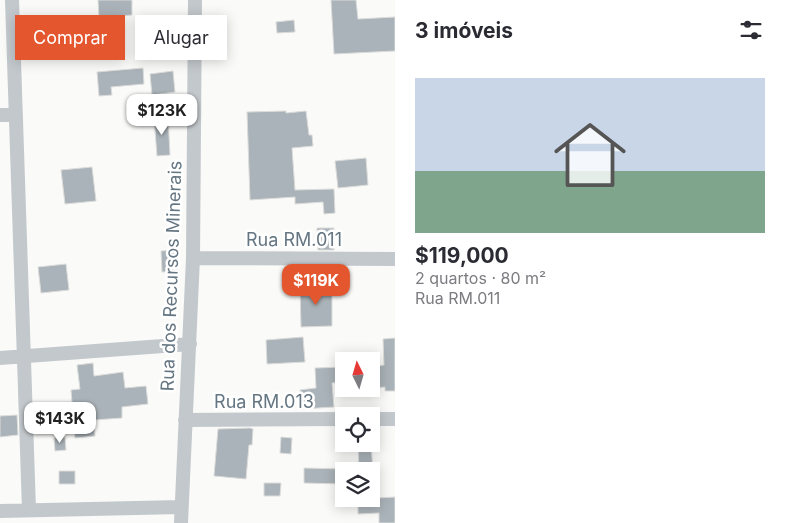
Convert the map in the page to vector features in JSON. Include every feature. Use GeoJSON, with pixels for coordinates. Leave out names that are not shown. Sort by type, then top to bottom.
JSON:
{"type":"FeatureCollection","features":[{"type":"Feature","properties":{"kind":"street"},"geometry":{"type":"LineString","coordinates":[[12,0],[29,510]]}},
{"type":"Feature","properties":{"kind":"street","name":"Rua dos Recursos Minerais"},"geometry":{"type":"LineString","coordinates":[[181,523],[193,258],[195,0]]}},
{"type":"Feature","properties":{"kind":"street"},"geometry":{"type":"LineString","coordinates":[[0,115],[16,115]]}},
{"type":"Feature","properties":{"kind":"street","name":"Rua RM.011"},"geometry":{"type":"LineString","coordinates":[[193,258],[395,259]]}},
{"type":"Feature","properties":{"kind":"street"},"geometry":{"type":"LineString","coordinates":[[0,358],[190,344]]}},
{"type":"Feature","properties":{"kind":"street","name":"Rua RM.013"},"geometry":{"type":"LineString","coordinates":[[185,420],[335,419]]}},
{"type":"Feature","properties":{"kind":"street"},"geometry":{"type":"LineString","coordinates":[[380,419],[395,419]]}},
{"type":"Feature","properties":{"kind":"street"},"geometry":{"type":"LineString","coordinates":[[0,511],[181,507]]}},
{"type":"Feature","properties":{"kind":"building"},"geometry":{"type":"Polygon","coordinates":[[[98,0],[132,0],[132,15],[99,15],[98,0]]]}},
{"type":"Feature","properties":{"kind":"building"},"geometry":{"type":"Polygon","coordinates":[[[331,0],[356,0],[358,19],[395,17],[395,51],[334,54],[331,0]]]}},
{"type":"Feature","properties":{"kind":"building"},"geometry":{"type":"Polygon","coordinates":[[[294,20],[295,32],[277,33],[276,22],[294,20]]]}},
{"type":"Feature","properties":{"kind":"building"},"geometry":{"type":"Polygon","coordinates":[[[143,68],[144,84],[111,87],[112,95],[99,96],[97,72],[143,68]]]}},
{"type":"Feature","properties":{"kind":"building"},"geometry":{"type":"Polygon","coordinates":[[[173,71],[175,92],[152,95],[150,74],[173,71]]]}},
{"type":"Feature","properties":{"kind":"building"},"geometry":{"type":"Polygon","coordinates":[[[286,111],[286,113],[306,111],[309,135],[312,135],[313,146],[292,148],[295,190],[334,189],[335,213],[324,214],[323,202],[295,204],[295,197],[250,200],[247,112],[286,111]]]}},
{"type":"Feature","properties":{"kind":"building"},"geometry":{"type":"Polygon","coordinates":[[[168,116],[170,155],[157,156],[154,117],[168,116]]]}},
{"type":"Feature","properties":{"kind":"building"},"geometry":{"type":"Polygon","coordinates":[[[366,158],[368,185],[338,188],[335,161],[366,158]]]}},
{"type":"Feature","properties":{"kind":"building"},"geometry":{"type":"Polygon","coordinates":[[[92,167],[96,201],[65,204],[61,170],[92,167]]]}},
{"type":"Feature","properties":{"kind":"building"},"geometry":{"type":"Polygon","coordinates":[[[317,228],[334,228],[334,250],[318,250],[317,228]]]}},
{"type":"Feature","properties":{"kind":"building"},"geometry":{"type":"Polygon","coordinates":[[[176,250],[178,271],[162,272],[161,251],[176,250]]]}},
{"type":"Feature","properties":{"kind":"building"},"geometry":{"type":"Polygon","coordinates":[[[66,264],[69,290],[41,293],[38,267],[66,264]]]}},
{"type":"Feature","properties":{"kind":"building"},"geometry":{"type":"Polygon","coordinates":[[[332,286],[332,326],[301,327],[300,287],[332,286]]]}},
{"type":"Feature","properties":{"kind":"building"},"geometry":{"type":"Polygon","coordinates":[[[303,337],[305,362],[267,364],[266,340],[303,337]]]}},
{"type":"Feature","properties":{"kind":"building"},"geometry":{"type":"Polygon","coordinates":[[[395,338],[395,391],[385,391],[385,387],[380,387],[380,366],[384,365],[383,339],[395,338]]]}},
{"type":"Feature","properties":{"kind":"building"},"geometry":{"type":"Polygon","coordinates":[[[93,363],[94,376],[123,372],[125,388],[146,386],[148,404],[122,407],[122,418],[94,420],[95,436],[75,438],[71,390],[80,389],[77,365],[93,363]]]}},
{"type":"Feature","properties":{"kind":"building"},"geometry":{"type":"Polygon","coordinates":[[[335,367],[335,383],[332,383],[334,407],[302,409],[300,390],[316,388],[315,368],[335,367]]]}},
{"type":"Feature","properties":{"kind":"building"},"geometry":{"type":"Polygon","coordinates":[[[17,415],[18,435],[0,437],[0,416],[17,415]]]}},
{"type":"Feature","properties":{"kind":"building"},"geometry":{"type":"Polygon","coordinates":[[[218,429],[253,429],[252,445],[249,445],[246,479],[214,476],[218,429]]]}},
{"type":"Feature","properties":{"kind":"building"},"geometry":{"type":"Polygon","coordinates":[[[65,437],[66,450],[55,451],[54,438],[65,437]]]}},
{"type":"Feature","properties":{"kind":"building"},"geometry":{"type":"Polygon","coordinates":[[[281,437],[292,438],[291,454],[280,453],[281,437]]]}},
{"type":"Feature","properties":{"kind":"building"},"geometry":{"type":"Polygon","coordinates":[[[358,452],[372,452],[372,462],[359,462],[358,452]]]}},
{"type":"Feature","properties":{"kind":"building"},"geometry":{"type":"Polygon","coordinates":[[[304,468],[335,469],[335,484],[304,483],[304,468]]]}},
{"type":"Feature","properties":{"kind":"building"},"geometry":{"type":"Polygon","coordinates":[[[59,471],[75,471],[75,484],[59,484],[59,471]]]}},
{"type":"Feature","properties":{"kind":"building"},"geometry":{"type":"Polygon","coordinates":[[[264,483],[281,483],[280,496],[264,496],[264,483]]]}},
{"type":"Feature","properties":{"kind":"building"},"geometry":{"type":"Polygon","coordinates":[[[395,497],[395,523],[379,523],[379,513],[358,514],[358,507],[380,507],[380,498],[395,497]]]}}]}
